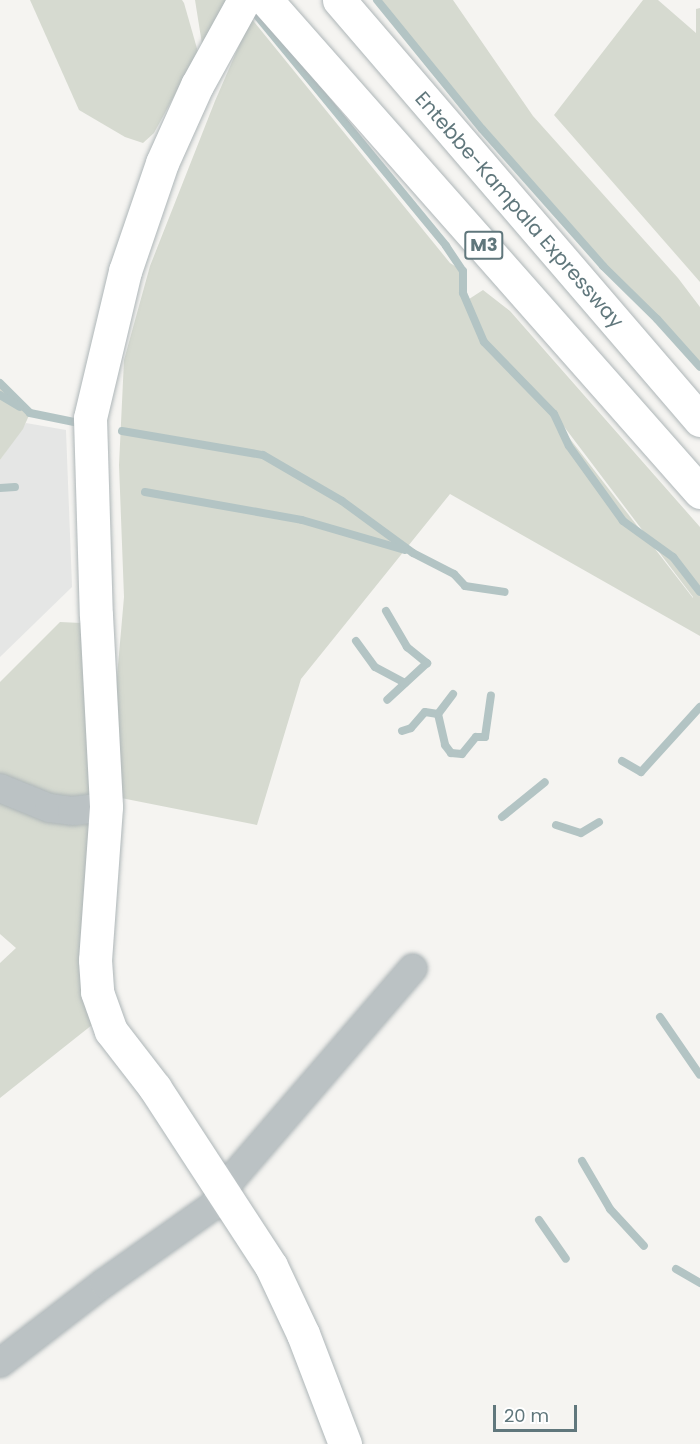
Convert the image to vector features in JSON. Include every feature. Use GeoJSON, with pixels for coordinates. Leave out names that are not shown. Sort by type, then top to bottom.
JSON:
{"type":"FeatureCollection","features":[{"type":"Feature","properties":{"kind":"main road"},"geometry":{"type":"LineString","coordinates":[[244,0],[197,85],[162,163],[134,242],[90,418],[96,615],[106,807],[95,960],[100,1003],[111,1031],[155,1088],[225,1193],[289,1300],[345,1444]]}},
{"type":"Feature","properties":{"kind":"main road","name":"M3"},"geometry":{"type":"LineString","coordinates":[[266,0],[700,492]]}},
{"type":"Feature","properties":{"kind":"main road","name":"Entebbe-Kampala Expressway"},"geometry":{"type":"LineString","coordinates":[[339,0],[700,420]]}},
{"type":"Feature","properties":{"kind":"street"},"geometry":{"type":"LineString","coordinates":[[0,788],[49,808],[72,811],[106,807]]}},
{"type":"Feature","properties":{"kind":"street"},"geometry":{"type":"LineString","coordinates":[[0,1363],[225,1193],[413,968]]}},
{"type":"Feature","properties":{"kind":"shaded area"},"geometry":{"type":"Polygon","coordinates":[[[30,0],[182,0],[198,52],[154,133],[143,143],[125,137],[79,110],[30,0]]]}},
{"type":"Feature","properties":{"kind":"shaded area"},"geometry":{"type":"Polygon","coordinates":[[[195,0],[227,0],[202,44],[195,0]]]}},
{"type":"Feature","properties":{"kind":"shaded area"},"geometry":{"type":"Polygon","coordinates":[[[377,0],[453,0],[533,116],[678,278],[700,307],[700,367],[657,319],[603,266],[482,129],[377,0]]]}},
{"type":"Feature","properties":{"kind":"shaded area"},"geometry":{"type":"Polygon","coordinates":[[[643,0],[658,0],[696,33],[696,9],[700,8],[700,282],[554,115],[643,0]]]}},
{"type":"Feature","properties":{"kind":"shaded area"},"geometry":{"type":"Polygon","coordinates":[[[251,18],[450,263],[463,271],[463,293],[466,301],[483,290],[510,311],[700,527],[700,636],[450,494],[301,679],[257,825],[111,796],[114,711],[124,597],[119,465],[124,360],[150,266],[215,101],[251,18]],[[556,416],[560,426],[693,597],[556,416]]]}},
{"type":"Feature","properties":{"kind":"shaded area"},"geometry":{"type":"Polygon","coordinates":[[[0,383],[30,413],[23,429],[0,460],[0,383]]]}},
{"type":"Feature","properties":{"kind":"shaded area"},"geometry":{"type":"Polygon","coordinates":[[[26,423],[66,430],[72,587],[0,657],[0,460],[26,423]]]}},
{"type":"Feature","properties":{"kind":"shaded area"},"geometry":{"type":"Polygon","coordinates":[[[60,622],[81,623],[93,793],[67,804],[0,779],[0,682],[60,622]]]}},
{"type":"Feature","properties":{"kind":"shaded area"},"geometry":{"type":"Polygon","coordinates":[[[0,799],[73,825],[95,823],[86,1011],[97,1021],[0,1098],[0,963],[16,948],[0,934],[0,799]]]}},
{"type":"Feature","properties":{"kind":"waterway"},"geometry":{"type":"LineString","coordinates":[[377,0],[482,129],[603,266],[657,319],[700,367]]}},
{"type":"Feature","properties":{"kind":"waterway"},"geometry":{"type":"LineString","coordinates":[[250,7],[446,246],[463,271],[463,293],[484,342],[554,414],[569,446],[623,521],[673,557],[700,592]]}},
{"type":"Feature","properties":{"kind":"waterway"},"geometry":{"type":"LineString","coordinates":[[0,383],[30,413],[84,424]]}},
{"type":"Feature","properties":{"kind":"waterway"},"geometry":{"type":"LineString","coordinates":[[0,395],[20,407]]}},
{"type":"Feature","properties":{"kind":"waterway"},"geometry":{"type":"LineString","coordinates":[[122,431],[263,455],[342,501],[413,553],[454,574],[465,586],[505,592]]}},
{"type":"Feature","properties":{"kind":"waterway"},"geometry":{"type":"LineString","coordinates":[[0,488],[15,487]]}},
{"type":"Feature","properties":{"kind":"waterway"},"geometry":{"type":"LineString","coordinates":[[145,492],[302,520],[405,550]]}},
{"type":"Feature","properties":{"kind":"waterway"},"geometry":{"type":"LineString","coordinates":[[386,611],[407,647],[427,663],[387,700]]}},
{"type":"Feature","properties":{"kind":"waterway"},"geometry":{"type":"LineString","coordinates":[[356,641],[375,667],[405,683]]}},
{"type":"Feature","properties":{"kind":"waterway"},"geometry":{"type":"LineString","coordinates":[[402,731],[411,728],[425,712],[438,714],[453,694]]}},
{"type":"Feature","properties":{"kind":"waterway"},"geometry":{"type":"LineString","coordinates":[[438,714],[445,745],[451,753],[462,754],[476,737],[485,737],[491,695]]}},
{"type":"Feature","properties":{"kind":"waterway"},"geometry":{"type":"LineString","coordinates":[[622,761],[641,772],[700,707]]}},
{"type":"Feature","properties":{"kind":"waterway"},"geometry":{"type":"LineString","coordinates":[[502,817],[545,782]]}},
{"type":"Feature","properties":{"kind":"waterway"},"geometry":{"type":"LineString","coordinates":[[556,825],[581,833],[599,822]]}},
{"type":"Feature","properties":{"kind":"waterway"},"geometry":{"type":"LineString","coordinates":[[660,1017],[700,1075]]}},
{"type":"Feature","properties":{"kind":"waterway"},"geometry":{"type":"LineString","coordinates":[[582,1161],[610,1209],[644,1246]]}},
{"type":"Feature","properties":{"kind":"waterway"},"geometry":{"type":"LineString","coordinates":[[539,1220],[566,1259]]}},
{"type":"Feature","properties":{"kind":"waterway"},"geometry":{"type":"LineString","coordinates":[[676,1269],[700,1283]]}}]}
